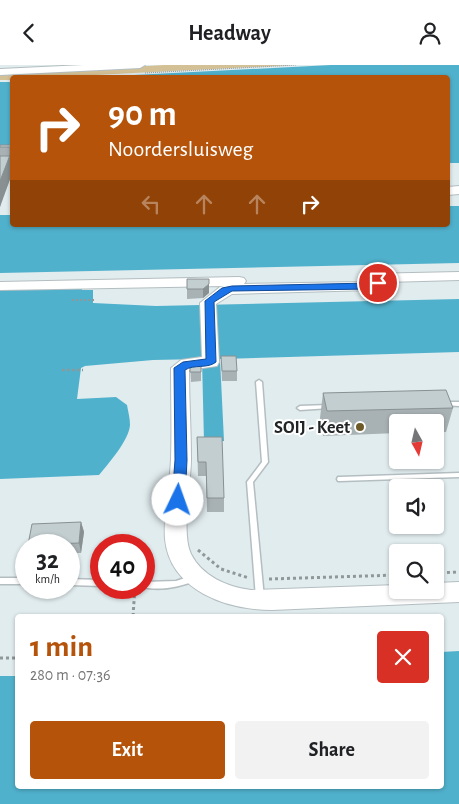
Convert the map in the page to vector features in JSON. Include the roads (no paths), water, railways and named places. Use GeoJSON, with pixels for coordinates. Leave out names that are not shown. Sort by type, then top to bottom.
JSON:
{"type":"FeatureCollection","features":[{"type":"Feature","properties":{"kind":"street"},"geometry":{"type":"LineString","coordinates":[[0,72],[140,69]]}},
{"type":"Feature","properties":{"kind":"street"},"geometry":{"type":"LineString","coordinates":[[0,286],[459,276]]}},
{"type":"Feature","properties":{"kind":"street"},"geometry":{"type":"LineString","coordinates":[[379,277],[378,283],[371,286],[232,289],[217,295],[208,303],[211,362],[202,362],[180,368],[181,460],[176,539],[182,559],[188,570],[212,589],[232,597],[261,599],[459,593]]}},
{"type":"Feature","properties":{"kind":"lane"},"geometry":{"type":"LineString","coordinates":[[259,382],[265,463],[250,482],[261,599]]}},
{"type":"Feature","properties":{"kind":"lane"},"geometry":{"type":"LineString","coordinates":[[439,404],[459,404]]}},
{"type":"Feature","properties":{"kind":"lane"},"geometry":{"type":"LineString","coordinates":[[300,408],[340,407]]}},
{"type":"Feature","properties":{"kind":"lane"},"geometry":{"type":"LineString","coordinates":[[340,479],[459,475]]}},
{"type":"Feature","properties":{"kind":"lane"},"geometry":{"type":"LineString","coordinates":[[155,585],[185,583],[196,577]]}},
{"type":"Feature","properties":{"kind":"lane"},"geometry":{"type":"LineString","coordinates":[[0,581],[15,581]]}},
{"type":"Feature","properties":{"kind":"water"},"geometry":{"type":"Polygon","coordinates":[[[331,65],[459,65],[459,163],[450,163],[450,75],[134,75],[331,65]]]}},
{"type":"Feature","properties":{"kind":"water"},"geometry":{"type":"Polygon","coordinates":[[[0,82],[10,82],[10,161],[0,161],[0,82]]]}},
{"type":"Feature","properties":{"kind":"water"},"geometry":{"type":"Polygon","coordinates":[[[450,206],[459,206],[459,263],[0,273],[0,215],[10,215],[10,227],[450,227],[450,206]]]}},
{"type":"Feature","properties":{"kind":"water"},"geometry":{"type":"Polygon","coordinates":[[[82,286],[82,290],[93,290],[93,303],[156,306],[459,299],[459,352],[220,359],[224,441],[204,442],[202,359],[153,360],[85,366],[81,368],[77,399],[116,397],[127,405],[130,422],[129,431],[113,458],[99,475],[0,479],[0,288],[82,286]]]}},
{"type":"Feature","properties":{"kind":"water"},"geometry":{"type":"Polygon","coordinates":[[[459,651],[459,804],[0,804],[0,676],[15,676],[15,789],[444,789],[444,652],[459,651]]]}},
{"type":"Feature","properties":{"kind":"place","name":"SOIJ - Keet"},"geometry":{"type":"Point","coordinates":[360,427]}}]}
